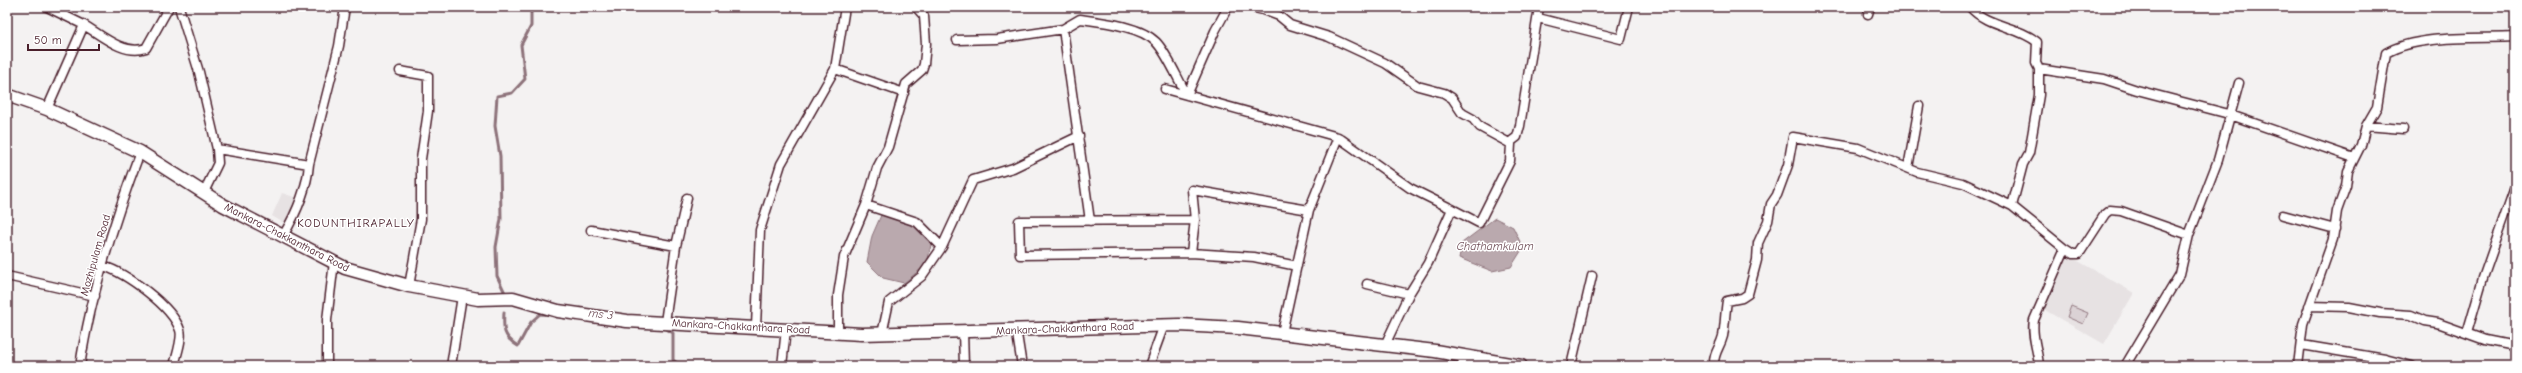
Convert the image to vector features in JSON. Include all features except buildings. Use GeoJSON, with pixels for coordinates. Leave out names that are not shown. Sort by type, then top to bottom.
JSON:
{"type":"FeatureCollection","features":[{"type":"Feature","properties":{"kind":"main road","name":"Mankara-Chakkanthara Road"},"geometry":{"type":"LineString","coordinates":[[7,95],[47,109],[140,152],[204,192],[283,236],[345,268],[408,286],[478,299],[513,298],[558,311],[627,321],[882,334],[1016,328],[1164,325],[1238,328],[1385,345],[1463,361],[1521,366]]}},
{"type":"Feature","properties":{"kind":"street"},"geometry":{"type":"LineString","coordinates":[[47,7],[84,25],[121,47],[137,52],[146,48],[169,7]]}},
{"type":"Feature","properties":{"kind":"street"},"geometry":{"type":"LineString","coordinates":[[179,7],[199,72],[218,163],[204,192]]}},
{"type":"Feature","properties":{"kind":"street"},"geometry":{"type":"LineString","coordinates":[[283,236],[295,216],[308,176],[309,164],[339,46],[345,7]]}},
{"type":"Feature","properties":{"kind":"street"},"geometry":{"type":"LineString","coordinates":[[756,327],[760,230],[781,164],[835,69],[845,7]]}},
{"type":"Feature","properties":{"kind":"street"},"geometry":{"type":"LineString","coordinates":[[838,332],[840,271],[866,205],[877,168],[888,147],[906,84],[922,70],[924,64],[926,44],[924,16],[916,7]]}},
{"type":"Feature","properties":{"kind":"street"},"geometry":{"type":"LineString","coordinates":[[1187,95],[1215,31],[1228,7]]}},
{"type":"Feature","properties":{"kind":"street"},"geometry":{"type":"LineString","coordinates":[[1165,89],[1338,137],[1410,188],[1479,223],[1510,161],[1512,151],[1510,143],[1480,128],[1473,119],[1462,113],[1452,98],[1444,93],[1418,86],[1385,62],[1329,37],[1290,25],[1279,16],[1263,8],[1250,7]]}},
{"type":"Feature","properties":{"kind":"street"},"geometry":{"type":"LineString","coordinates":[[1510,143],[1516,137],[1520,126],[1539,7]]}},
{"type":"Feature","properties":{"kind":"street"},"geometry":{"type":"LineString","coordinates":[[1538,18],[1621,39],[1630,7]]}},
{"type":"Feature","properties":{"kind":"street"},"geometry":{"type":"LineString","coordinates":[[1970,7],[1976,13],[1996,24],[2024,34],[2037,42],[2036,63],[2039,69],[2039,95],[2033,136],[2012,206]]}},
{"type":"Feature","properties":{"kind":"street"},"geometry":{"type":"LineString","coordinates":[[958,40],[997,39],[1063,29],[1080,18],[1111,24],[1147,35],[1157,43],[1187,95]]}},
{"type":"Feature","properties":{"kind":"street"},"geometry":{"type":"LineString","coordinates":[[47,109],[84,25]]}},
{"type":"Feature","properties":{"kind":"street"},"geometry":{"type":"LineString","coordinates":[[1063,29],[1090,221]]}},
{"type":"Feature","properties":{"kind":"street"},"geometry":{"type":"LineString","coordinates":[[2298,366],[2302,345],[2303,324],[2333,239],[2348,171],[2366,126],[2377,107],[2386,53],[2398,46],[2425,41],[2515,37]]}},
{"type":"Feature","properties":{"kind":"street"},"geometry":{"type":"LineString","coordinates":[[835,69],[904,93]]}},
{"type":"Feature","properties":{"kind":"street"},"geometry":{"type":"LineString","coordinates":[[2039,69],[2104,78],[2137,90],[2231,115],[2354,158]]}},
{"type":"Feature","properties":{"kind":"street"},"geometry":{"type":"LineString","coordinates":[[400,71],[428,76],[428,111],[421,159],[421,219],[408,286]]}},
{"type":"Feature","properties":{"kind":"street"},"geometry":{"type":"LineString","coordinates":[[2125,366],[2180,274],[2190,235],[2218,160],[2231,115],[2238,83]]}},
{"type":"Feature","properties":{"kind":"street"},"geometry":{"type":"LineString","coordinates":[[1908,168],[1919,106]]}},
{"type":"Feature","properties":{"kind":"street"},"geometry":{"type":"LineString","coordinates":[[2366,126],[2403,129]]}},
{"type":"Feature","properties":{"kind":"street"},"geometry":{"type":"LineString","coordinates":[[882,334],[889,302],[922,276],[942,247],[973,180],[1013,168],[1079,136]]}},
{"type":"Feature","properties":{"kind":"street"},"geometry":{"type":"LineString","coordinates":[[1282,333],[1309,210],[1338,137]]}},
{"type":"Feature","properties":{"kind":"street"},"geometry":{"type":"LineString","coordinates":[[1714,366],[1714,356],[1722,339],[1724,329],[1727,301],[1742,298],[1748,294],[1757,260],[1758,243],[1768,221],[1771,204],[1777,195],[1788,165],[1793,137],[1858,148],[1884,160],[1908,168],[1947,180],[1963,183],[2012,206],[2073,254],[2079,254],[2105,214],[2110,210],[2121,211],[2190,235]]}},
{"type":"Feature","properties":{"kind":"street"},"geometry":{"type":"LineString","coordinates":[[216,149],[309,164]]}},
{"type":"Feature","properties":{"kind":"street","name":"Mozhipulam Road"},"geometry":{"type":"LineString","coordinates":[[80,366],[103,266],[126,189],[140,152]]}},
{"type":"Feature","properties":{"kind":"street"},"geometry":{"type":"LineString","coordinates":[[2467,333],[2483,278],[2515,187]]}},
{"type":"Feature","properties":{"kind":"street"},"geometry":{"type":"LineString","coordinates":[[1191,253],[1195,220],[1192,190],[1309,210]]}},
{"type":"Feature","properties":{"kind":"street"},"geometry":{"type":"LineString","coordinates":[[665,322],[676,246],[687,198]]}},
{"type":"Feature","properties":{"kind":"street"},"geometry":{"type":"LineString","coordinates":[[866,205],[917,222],[942,247]]}},
{"type":"Feature","properties":{"kind":"street"},"geometry":{"type":"LineString","coordinates":[[1385,345],[1409,294],[1428,263],[1452,209]]}},
{"type":"Feature","properties":{"kind":"street"},"geometry":{"type":"LineString","coordinates":[[2282,215],[2335,229]]}},
{"type":"Feature","properties":{"kind":"street"},"geometry":{"type":"LineString","coordinates":[[1195,220],[1019,221],[1020,255],[1191,253],[1254,257],[1297,266]]}},
{"type":"Feature","properties":{"kind":"street"},"geometry":{"type":"LineString","coordinates":[[591,230],[676,246]]}},
{"type":"Feature","properties":{"kind":"street"},"geometry":{"type":"LineString","coordinates":[[2039,366],[2038,350],[2032,331],[2034,320],[2065,249]]}},
{"type":"Feature","properties":{"kind":"street"},"geometry":{"type":"LineString","coordinates":[[327,366],[327,320],[334,262]]}},
{"type":"Feature","properties":{"kind":"street"},"geometry":{"type":"LineString","coordinates":[[103,266],[116,270],[170,311],[181,331],[174,366]]}},
{"type":"Feature","properties":{"kind":"street"},"geometry":{"type":"LineString","coordinates":[[7,276],[95,296]]}},
{"type":"Feature","properties":{"kind":"street"},"geometry":{"type":"LineString","coordinates":[[1571,366],[1592,276]]}},
{"type":"Feature","properties":{"kind":"street"},"geometry":{"type":"LineString","coordinates":[[1367,284],[1409,294]]}},
{"type":"Feature","properties":{"kind":"street"},"geometry":{"type":"LineString","coordinates":[[451,366],[462,296]]}},
{"type":"Feature","properties":{"kind":"street"},"geometry":{"type":"LineString","coordinates":[[2309,306],[2349,307],[2380,314],[2410,315],[2485,340],[2515,346]]}},
{"type":"Feature","properties":{"kind":"street"},"geometry":{"type":"LineString","coordinates":[[1149,366],[1164,325]]}},
{"type":"Feature","properties":{"kind":"street"},"geometry":{"type":"LineString","coordinates":[[1016,328],[1022,366]]}},
{"type":"Feature","properties":{"kind":"street"},"geometry":{"type":"LineString","coordinates":[[782,366],[786,329]]}},
{"type":"Feature","properties":{"kind":"street"},"geometry":{"type":"LineString","coordinates":[[963,331],[964,366]]}},
{"type":"Feature","properties":{"kind":"street"},"geometry":{"type":"LineString","coordinates":[[2302,345],[2385,358],[2412,366]]}},
{"type":"Feature","properties":{"kind":"shaded area"},"geometry":{"type":"Polygon","coordinates":[[[282,193],[306,201],[299,220],[282,222],[272,216],[282,193]]]}},
{"type":"Feature","properties":{"kind":"shaded area"},"geometry":{"type":"Polygon","coordinates":[[[2066,254],[2134,293],[2104,344],[2036,305],[2066,254]]]}},
{"type":"Feature","properties":{"kind":"shaded area"},"geometry":{"type":"Polygon","coordinates":[[[2071,306],[2088,313],[2083,324],[2067,317],[2071,306]]]}},
{"type":"Feature","properties":{"kind":"shaded area"},"geometry":{"type":"Polygon","coordinates":[[[1312,362],[1312,366],[1277,366],[1278,363],[1312,362]]]}},
{"type":"Feature","properties":{"kind":"water"},"geometry":{"type":"Polygon","coordinates":[[[882,213],[917,217],[933,235],[927,264],[904,283],[883,278],[867,262],[872,236],[882,213]]]}},
{"type":"Feature","properties":{"kind":"water","name":"Chathamkulam"},"geometry":{"type":"Polygon","coordinates":[[[1495,218],[1513,227],[1523,248],[1511,267],[1492,271],[1459,258],[1462,243],[1495,218]]]}},
{"type":"Feature","properties":{"kind":"waterway"},"geometry":{"type":"LineString","coordinates":[[506,295],[497,276],[496,247],[501,219],[500,156],[495,126],[497,96],[512,93],[525,79],[521,45],[531,26],[531,7]]}},
{"type":"Feature","properties":{"kind":"waterway","name":"ms 3"},"geometry":{"type":"LineString","coordinates":[[504,312],[505,332],[509,339],[518,346],[531,322],[540,314],[553,315]]}},
{"type":"Feature","properties":{"kind":"waterway","name":"ms 3"},"geometry":{"type":"LineString","coordinates":[[596,322],[610,324]]}},
{"type":"Feature","properties":{"kind":"waterway","name":"ms 3"},"geometry":{"type":"LineString","coordinates":[[663,327],[673,333],[673,360],[681,366]]}},
{"type":"Feature","properties":{"kind":"district","name":"KODUNTHIRAPALLY"},"geometry":{"type":"Point","coordinates":[356,223]}}]}
